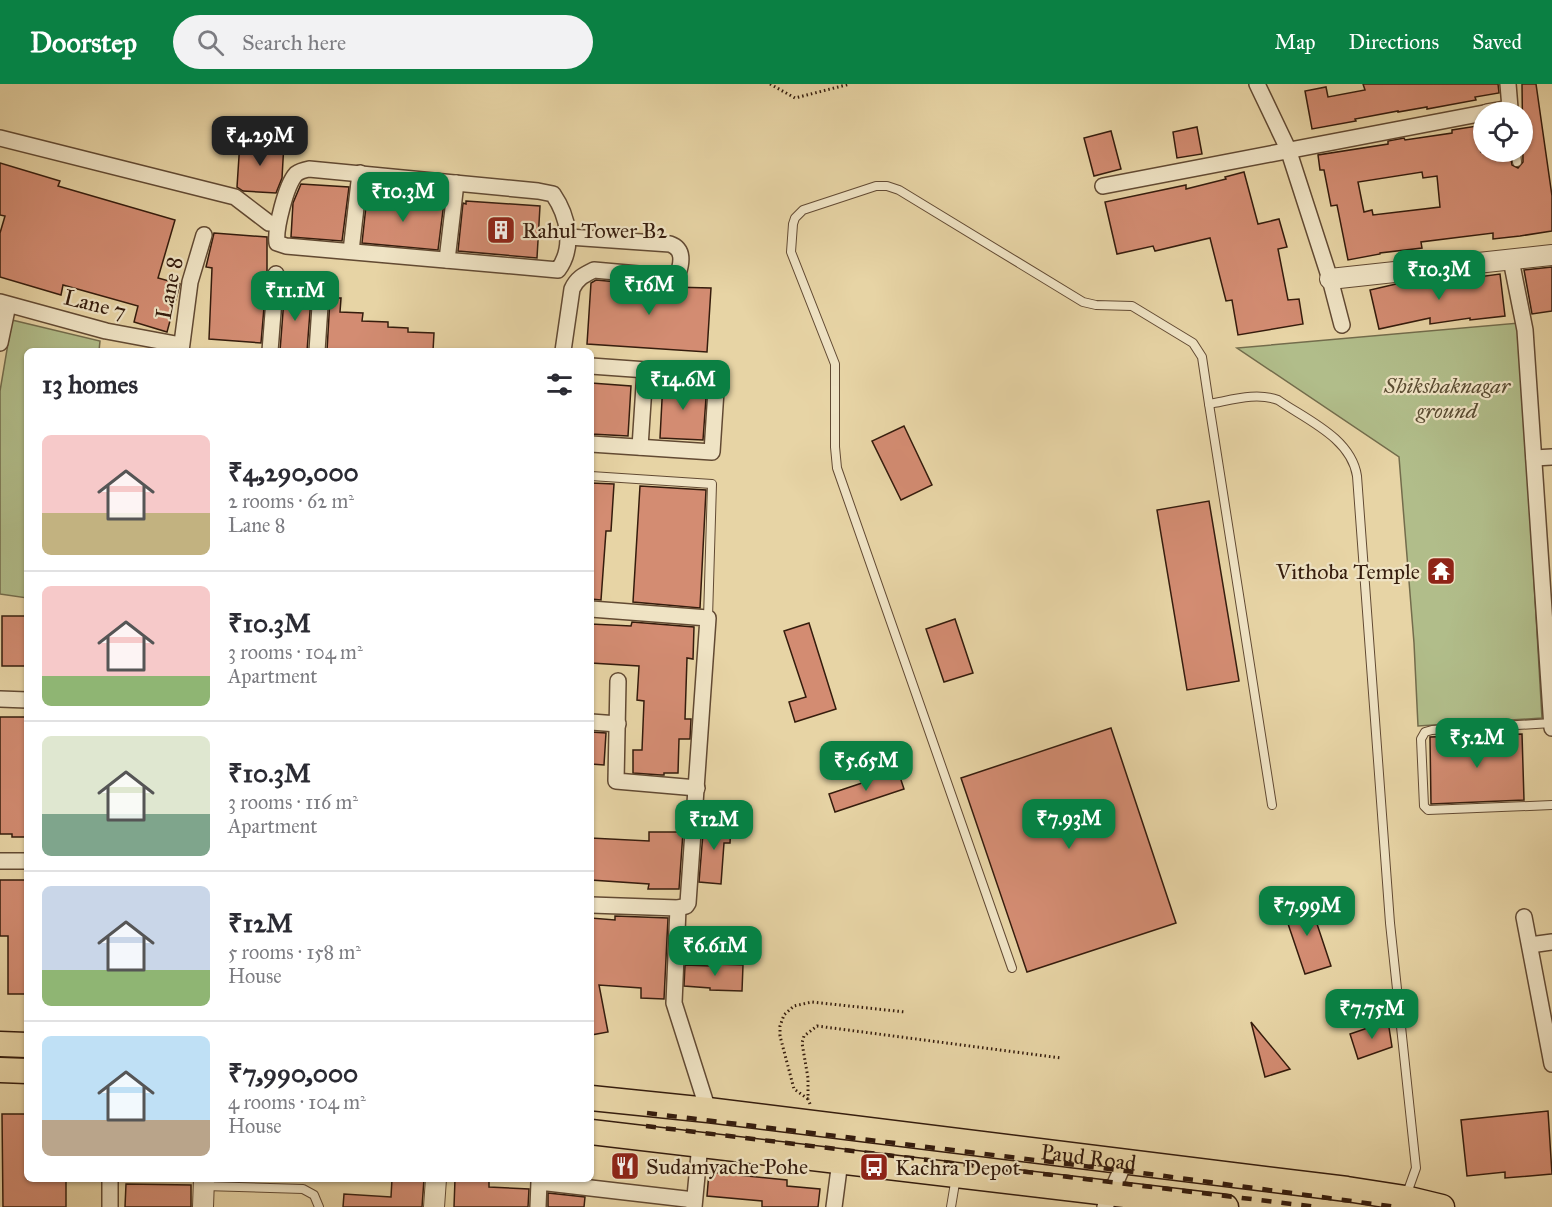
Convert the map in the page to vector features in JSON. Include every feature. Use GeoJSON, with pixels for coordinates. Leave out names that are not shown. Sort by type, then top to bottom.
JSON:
{"type":"FeatureCollection","features":[{"type":"Feature","properties":{"kind":"main road"},"geometry":{"type":"LineString","coordinates":[[0,1044],[24,1045]]}},
{"type":"Feature","properties":{"kind":"main road"},"geometry":{"type":"LineString","coordinates":[[0,1070],[24,1071]]}},
{"type":"Feature","properties":{"kind":"main road","name":"Paud Road"},"geometry":{"type":"LineString","coordinates":[[594,1098],[1125,1161],[1405,1198],[1442,1207]]}},
{"type":"Feature","properties":{"kind":"main road","name":"Paud Road"},"geometry":{"type":"LineString","coordinates":[[594,1132],[956,1175],[1108,1200],[1226,1207]]}},
{"type":"Feature","properties":{"kind":"street"},"geometry":{"type":"LineString","coordinates":[[1257,84],[1288,149],[1330,279],[1341,324]]}},
{"type":"Feature","properties":{"kind":"street"},"geometry":{"type":"LineString","coordinates":[[1508,84],[1509,102]]}},
{"type":"Feature","properties":{"kind":"street"},"geometry":{"type":"LineString","coordinates":[[1103,186],[1473,115]]}},
{"type":"Feature","properties":{"kind":"street"},"geometry":{"type":"LineString","coordinates":[[0,138],[235,197],[269,222]]}},
{"type":"Feature","properties":{"kind":"street"},"geometry":{"type":"LineString","coordinates":[[309,169],[360,173],[553,194],[560,205],[569,237],[564,262],[558,270],[286,246],[278,243],[276,232],[291,180],[298,172],[309,169]]}},
{"type":"Feature","properties":{"kind":"street"},"geometry":{"type":"LineString","coordinates":[[351,251],[360,173]]}},
{"type":"Feature","properties":{"kind":"street"},"geometry":{"type":"LineString","coordinates":[[447,260],[456,183]]}},
{"type":"Feature","properties":{"kind":"street","name":"Lane 8"},"geometry":{"type":"LineString","coordinates":[[181,348],[190,282],[204,235]]}},
{"type":"Feature","properties":{"kind":"street"},"geometry":{"type":"LineString","coordinates":[[563,348],[572,289],[576,281],[594,270],[672,277],[678,274],[681,252],[670,244],[569,237]]}},
{"type":"Feature","properties":{"kind":"street"},"geometry":{"type":"LineString","coordinates":[[1330,279],[1552,255]]}},
{"type":"Feature","properties":{"kind":"street"},"geometry":{"type":"LineString","coordinates":[[1511,260],[1525,330],[1534,458],[1546,546],[1552,728]]}},
{"type":"Feature","properties":{"kind":"street"},"geometry":{"type":"LineString","coordinates":[[270,348],[276,274]]}},
{"type":"Feature","properties":{"kind":"street"},"geometry":{"type":"LineString","coordinates":[[316,348],[321,291]]}},
{"type":"Feature","properties":{"kind":"street"},"geometry":{"type":"LineString","coordinates":[[0,343],[4,303]]}},
{"type":"Feature","properties":{"kind":"street","name":"Lane 7"},"geometry":{"type":"LineString","coordinates":[[4,303],[106,332],[181,348]]}},
{"type":"Feature","properties":{"kind":"street"},"geometry":{"type":"LineString","coordinates":[[594,366],[717,375],[712,452],[594,444]]}},
{"type":"Feature","properties":{"kind":"street"},"geometry":{"type":"LineString","coordinates":[[640,447],[645,371]]}},
{"type":"Feature","properties":{"kind":"street"},"geometry":{"type":"LineString","coordinates":[[1534,458],[1552,456]]}},
{"type":"Feature","properties":{"kind":"street"},"geometry":{"type":"LineString","coordinates":[[594,609],[708,618],[689,900],[686,906],[678,908],[594,905]]}},
{"type":"Feature","properties":{"kind":"street"},"geometry":{"type":"LineString","coordinates":[[618,681],[616,781],[697,788]]}},
{"type":"Feature","properties":{"kind":"street"},"geometry":{"type":"LineString","coordinates":[[0,699],[24,700]]}},
{"type":"Feature","properties":{"kind":"street"},"geometry":{"type":"LineString","coordinates":[[594,722],[618,724]]}},
{"type":"Feature","properties":{"kind":"street"},"geometry":{"type":"LineString","coordinates":[[0,861],[24,861]]}},
{"type":"Feature","properties":{"kind":"street"},"geometry":{"type":"LineString","coordinates":[[678,908],[674,1003],[708,1110]]}},
{"type":"Feature","properties":{"kind":"street"},"geometry":{"type":"LineString","coordinates":[[1524,917],[1552,1064]]}},
{"type":"Feature","properties":{"kind":"street"},"geometry":{"type":"LineString","coordinates":[[1530,945],[1552,942]]}},
{"type":"Feature","properties":{"kind":"street"},"geometry":{"type":"LineString","coordinates":[[538,1207],[539,1182],[694,1203],[700,1144]]}},
{"type":"Feature","properties":{"kind":"street"},"geometry":{"type":"LineString","coordinates":[[834,1207],[840,1161]]}},
{"type":"Feature","properties":{"kind":"street"},"geometry":{"type":"LineString","coordinates":[[1108,1200],[1125,1161]]}},
{"type":"Feature","properties":{"kind":"street"},"geometry":{"type":"LineString","coordinates":[[110,1182],[110,1207]]}},
{"type":"Feature","properties":{"kind":"street"},"geometry":{"type":"LineString","coordinates":[[434,1207],[436,1182]]}},
{"type":"Feature","properties":{"kind":"street"},"geometry":{"type":"LineString","coordinates":[[203,1207],[204,1183]]}},
{"type":"Feature","properties":{"kind":"lane"},"geometry":{"type":"LineString","coordinates":[[1012,968],[837,468],[835,363],[793,259],[790,245],[795,218],[803,210],[876,186],[893,187],[1083,302],[1096,305],[1132,306],[1193,343],[1202,357],[1272,805]]}},
{"type":"Feature","properties":{"kind":"lane"},"geometry":{"type":"LineString","coordinates":[[1209,404],[1257,396],[1278,400],[1338,440],[1345,447],[1355,465],[1390,923],[1416,1168],[1405,1198]]}},
{"type":"Feature","properties":{"kind":"lane"},"geometry":{"type":"LineString","coordinates":[[594,476],[712,484],[708,618]]}},
{"type":"Feature","properties":{"kind":"lane"},"geometry":{"type":"LineString","coordinates":[[1552,723],[1432,730],[1425,732],[1421,739],[1424,806],[1428,810],[1552,805]]}},
{"type":"Feature","properties":{"kind":"lane"},"geometry":{"type":"LineString","coordinates":[[951,1207],[956,1175]]}},
{"type":"Feature","properties":{"kind":"lane"},"geometry":{"type":"LineString","coordinates":[[204,1183],[303,1189],[314,1195],[319,1207]]}},
{"type":"Feature","properties":{"kind":"path"},"geometry":{"type":"LineString","coordinates":[[770,84],[795,98],[850,84]]}},
{"type":"Feature","properties":{"kind":"path"},"geometry":{"type":"LineString","coordinates":[[808,1099],[794,1089],[780,1036],[780,1026],[784,1015],[794,1006],[812,1002],[905,1012]]}},
{"type":"Feature","properties":{"kind":"path"},"geometry":{"type":"LineString","coordinates":[[821,1125],[808,1099],[808,1078],[802,1043],[804,1036],[817,1026],[1061,1058]]}},
{"type":"Feature","properties":{"kind":"green space"},"geometry":{"type":"Polygon","coordinates":[[[12,320],[100,341],[99,348],[24,348],[24,598],[0,594],[0,391],[12,320]]]}},
{"type":"Feature","properties":{"kind":"green space","name":"Shikshaknagar ground"},"geometry":{"type":"Polygon","coordinates":[[[1519,323],[1542,718],[1418,726],[1414,643],[1399,457],[1237,348],[1519,323]]]}},
{"type":"Feature","properties":{"kind":"building"},"geometry":{"type":"Polygon","coordinates":[[[1363,84],[1498,84],[1499,93],[1475,97],[1476,100],[1427,109],[1427,107],[1398,111],[1312,129],[1305,91],[1326,87],[1328,97],[1365,90],[1363,84]]]}},
{"type":"Feature","properties":{"kind":"building"},"geometry":{"type":"Polygon","coordinates":[[[1522,84],[1536,84],[1552,196],[1552,231],[1493,239],[1493,233],[1421,242],[1422,248],[1348,260],[1337,205],[1331,206],[1324,170],[1320,170],[1318,155],[1388,144],[1388,141],[1404,138],[1405,140],[1452,133],[1452,130],[1473,127],[1473,162],[1512,162],[1512,165],[1518,168],[1523,162],[1533,162],[1533,102],[1522,102],[1522,84]],[[1422,172],[1358,182],[1364,212],[1372,210],[1373,215],[1440,207],[1437,176],[1423,178],[1422,172]]]}},
{"type":"Feature","properties":{"kind":"building"},"geometry":{"type":"Polygon","coordinates":[[[1197,127],[1202,154],[1177,158],[1173,132],[1197,127]]]}},
{"type":"Feature","properties":{"kind":"building"},"geometry":{"type":"Polygon","coordinates":[[[1111,131],[1121,169],[1094,176],[1084,138],[1111,131]]]}},
{"type":"Feature","properties":{"kind":"building"},"geometry":{"type":"Polygon","coordinates":[[[240,141],[284,143],[282,178],[276,193],[243,191],[237,187],[240,141]]]}},
{"type":"Feature","properties":{"kind":"building"},"geometry":{"type":"Polygon","coordinates":[[[0,163],[60,181],[58,186],[175,220],[158,278],[180,284],[167,332],[134,322],[138,306],[63,285],[61,295],[0,277],[0,233],[5,216],[0,215],[0,163]]]}},
{"type":"Feature","properties":{"kind":"building"},"geometry":{"type":"Polygon","coordinates":[[[1244,172],[1258,224],[1279,219],[1287,247],[1278,249],[1288,300],[1299,299],[1303,324],[1238,335],[1232,300],[1226,301],[1210,238],[1155,251],[1153,246],[1117,254],[1105,202],[1186,185],[1186,189],[1244,172]]]}},
{"type":"Feature","properties":{"kind":"building"},"geometry":{"type":"Polygon","coordinates":[[[301,184],[349,187],[342,241],[291,237],[293,203],[301,184]]]}},
{"type":"Feature","properties":{"kind":"building"},"geometry":{"type":"Polygon","coordinates":[[[367,197],[444,202],[438,250],[362,243],[367,197]]]}},
{"type":"Feature","properties":{"kind":"building","name":"Rahul Tower B2"},"geometry":{"type":"Polygon","coordinates":[[[466,201],[540,206],[537,258],[458,251],[463,203],[466,204],[466,201]]]}},
{"type":"Feature","properties":{"kind":"building"},"geometry":{"type":"Polygon","coordinates":[[[214,233],[267,237],[267,272],[261,343],[209,339],[212,268],[206,267],[214,233]]]}},
{"type":"Feature","properties":{"kind":"building"},"geometry":{"type":"Polygon","coordinates":[[[1552,267],[1552,311],[1532,314],[1524,270],[1552,267]]]}},
{"type":"Feature","properties":{"kind":"building"},"geometry":{"type":"Polygon","coordinates":[[[1500,274],[1505,316],[1430,324],[1430,318],[1379,329],[1370,290],[1403,283],[1404,287],[1500,274]]]}},
{"type":"Feature","properties":{"kind":"building"},"geometry":{"type":"Polygon","coordinates":[[[596,280],[711,288],[707,352],[587,344],[591,283],[596,280]]]}},
{"type":"Feature","properties":{"kind":"building"},"geometry":{"type":"Polygon","coordinates":[[[285,286],[296,287],[295,296],[311,298],[307,348],[280,348],[285,286]]]}},
{"type":"Feature","properties":{"kind":"building"},"geometry":{"type":"Polygon","coordinates":[[[330,298],[341,298],[340,312],[363,313],[362,321],[388,322],[388,327],[408,328],[408,332],[434,333],[433,348],[327,348],[330,298]]]}},
{"type":"Feature","properties":{"kind":"building"},"geometry":{"type":"Polygon","coordinates":[[[663,381],[707,384],[703,440],[660,438],[663,381]]]}},
{"type":"Feature","properties":{"kind":"building"},"geometry":{"type":"Polygon","coordinates":[[[594,383],[631,386],[628,436],[594,434],[594,383]]]}},
{"type":"Feature","properties":{"kind":"building"},"geometry":{"type":"Polygon","coordinates":[[[904,426],[932,485],[901,500],[872,441],[904,426]]]}},
{"type":"Feature","properties":{"kind":"building"},"geometry":{"type":"Polygon","coordinates":[[[594,483],[614,484],[611,531],[606,531],[601,600],[594,599],[594,483]]]}},
{"type":"Feature","properties":{"kind":"building"},"geometry":{"type":"Polygon","coordinates":[[[640,486],[706,490],[700,608],[633,602],[640,486]]]}},
{"type":"Feature","properties":{"kind":"building"},"geometry":{"type":"Polygon","coordinates":[[[1209,501],[1239,681],[1187,690],[1157,510],[1209,501]]]}},
{"type":"Feature","properties":{"kind":"building"},"geometry":{"type":"Polygon","coordinates":[[[2,616],[24,616],[24,666],[2,666],[2,616]]]}},
{"type":"Feature","properties":{"kind":"building"},"geometry":{"type":"Polygon","coordinates":[[[955,619],[973,673],[944,682],[926,629],[955,619]]]}},
{"type":"Feature","properties":{"kind":"building"},"geometry":{"type":"Polygon","coordinates":[[[632,622],[694,627],[693,659],[687,658],[685,719],[691,719],[690,739],[679,739],[678,773],[661,775],[633,773],[633,750],[642,750],[644,701],[637,700],[639,666],[594,663],[594,624],[631,626],[632,622]]]}},
{"type":"Feature","properties":{"kind":"building"},"geometry":{"type":"Polygon","coordinates":[[[809,623],[836,709],[795,722],[789,702],[806,697],[784,631],[809,623]]]}},
{"type":"Feature","properties":{"kind":"building"},"geometry":{"type":"Polygon","coordinates":[[[0,717],[24,717],[24,837],[0,834],[0,717]]]}},
{"type":"Feature","properties":{"kind":"building"},"geometry":{"type":"Polygon","coordinates":[[[1111,728],[1176,923],[1027,972],[961,778],[1111,728]]]}},
{"type":"Feature","properties":{"kind":"building"},"geometry":{"type":"Polygon","coordinates":[[[594,732],[606,733],[604,765],[594,764],[594,732]]]}},
{"type":"Feature","properties":{"kind":"building"},"geometry":{"type":"Polygon","coordinates":[[[1522,734],[1524,800],[1431,804],[1430,737],[1522,734]]]}},
{"type":"Feature","properties":{"kind":"building"},"geometry":{"type":"Polygon","coordinates":[[[898,771],[904,789],[835,812],[829,794],[898,771]]]}},
{"type":"Feature","properties":{"kind":"building"},"geometry":{"type":"Polygon","coordinates":[[[704,821],[731,823],[730,843],[724,843],[721,884],[699,882],[704,821]]]}},
{"type":"Feature","properties":{"kind":"building"},"geometry":{"type":"Polygon","coordinates":[[[649,832],[683,832],[679,889],[648,889],[649,884],[594,880],[594,838],[649,841],[649,832]]]}},
{"type":"Feature","properties":{"kind":"building"},"geometry":{"type":"Polygon","coordinates":[[[0,880],[24,880],[24,994],[8,994],[8,936],[0,936],[0,880]]]}},
{"type":"Feature","properties":{"kind":"building"},"geometry":{"type":"Polygon","coordinates":[[[1309,900],[1331,966],[1305,974],[1283,909],[1309,900]]]}},
{"type":"Feature","properties":{"kind":"building"},"geometry":{"type":"Polygon","coordinates":[[[615,916],[668,918],[664,999],[641,998],[641,988],[599,985],[608,1032],[594,1034],[594,918],[615,920],[615,916]]]}},
{"type":"Feature","properties":{"kind":"building"},"geometry":{"type":"Polygon","coordinates":[[[712,964],[743,965],[742,991],[684,986],[685,965],[711,966],[712,964]]]}},
{"type":"Feature","properties":{"kind":"building"},"geometry":{"type":"Polygon","coordinates":[[[1388,1021],[1392,1047],[1358,1059],[1350,1034],[1388,1021]]]}},
{"type":"Feature","properties":{"kind":"building"},"geometry":{"type":"Polygon","coordinates":[[[1251,1022],[1290,1069],[1265,1077],[1251,1022]]]}},
{"type":"Feature","properties":{"kind":"building"},"geometry":{"type":"Polygon","coordinates":[[[1548,1111],[1552,1174],[1505,1178],[1505,1172],[1467,1176],[1461,1120],[1548,1111]]]}},
{"type":"Feature","properties":{"kind":"building"},"geometry":{"type":"Polygon","coordinates":[[[2,1114],[24,1114],[24,1182],[66,1182],[66,1207],[3,1207],[2,1114]]]}},
{"type":"Feature","properties":{"kind":"building"},"geometry":{"type":"Polygon","coordinates":[[[709,1172],[787,1180],[787,1186],[820,1189],[818,1207],[762,1207],[762,1201],[707,1196],[709,1172]]]}},
{"type":"Feature","properties":{"kind":"building"},"geometry":{"type":"Polygon","coordinates":[[[392,1182],[424,1182],[422,1207],[343,1207],[344,1194],[391,1197],[392,1182]]]}},
{"type":"Feature","properties":{"kind":"building"},"geometry":{"type":"Polygon","coordinates":[[[455,1182],[489,1182],[489,1187],[529,1189],[528,1207],[454,1207],[455,1182]]]}},
{"type":"Feature","properties":{"kind":"building"},"geometry":{"type":"Polygon","coordinates":[[[126,1184],[191,1185],[191,1207],[125,1207],[126,1184]]]}},
{"type":"Feature","properties":{"kind":"building"},"geometry":{"type":"Polygon","coordinates":[[[548,1193],[585,1197],[584,1207],[548,1207],[548,1193]]]}},
{"type":"Feature","properties":{"kind":"railway"},"geometry":{"type":"LineString","coordinates":[[647,1113],[1142,1173],[1396,1207]]}},
{"type":"Feature","properties":{"kind":"railway"},"geometry":{"type":"LineString","coordinates":[[646,1126],[1317,1207]]}},
{"type":"Feature","properties":{"kind":"place","name":"Rahul Tower B2"},"geometry":{"type":"Point","coordinates":[501,230]}},
{"type":"Feature","properties":{"kind":"place","name":"Vithoba Temple"},"geometry":{"type":"Point","coordinates":[1441,571]}},
{"type":"Feature","properties":{"kind":"place","name":"Sudamyache Pohe"},"geometry":{"type":"Point","coordinates":[625,1166]}},
{"type":"Feature","properties":{"kind":"place","name":"Kachra Depot"},"geometry":{"type":"Point","coordinates":[874,1167]}}]}
